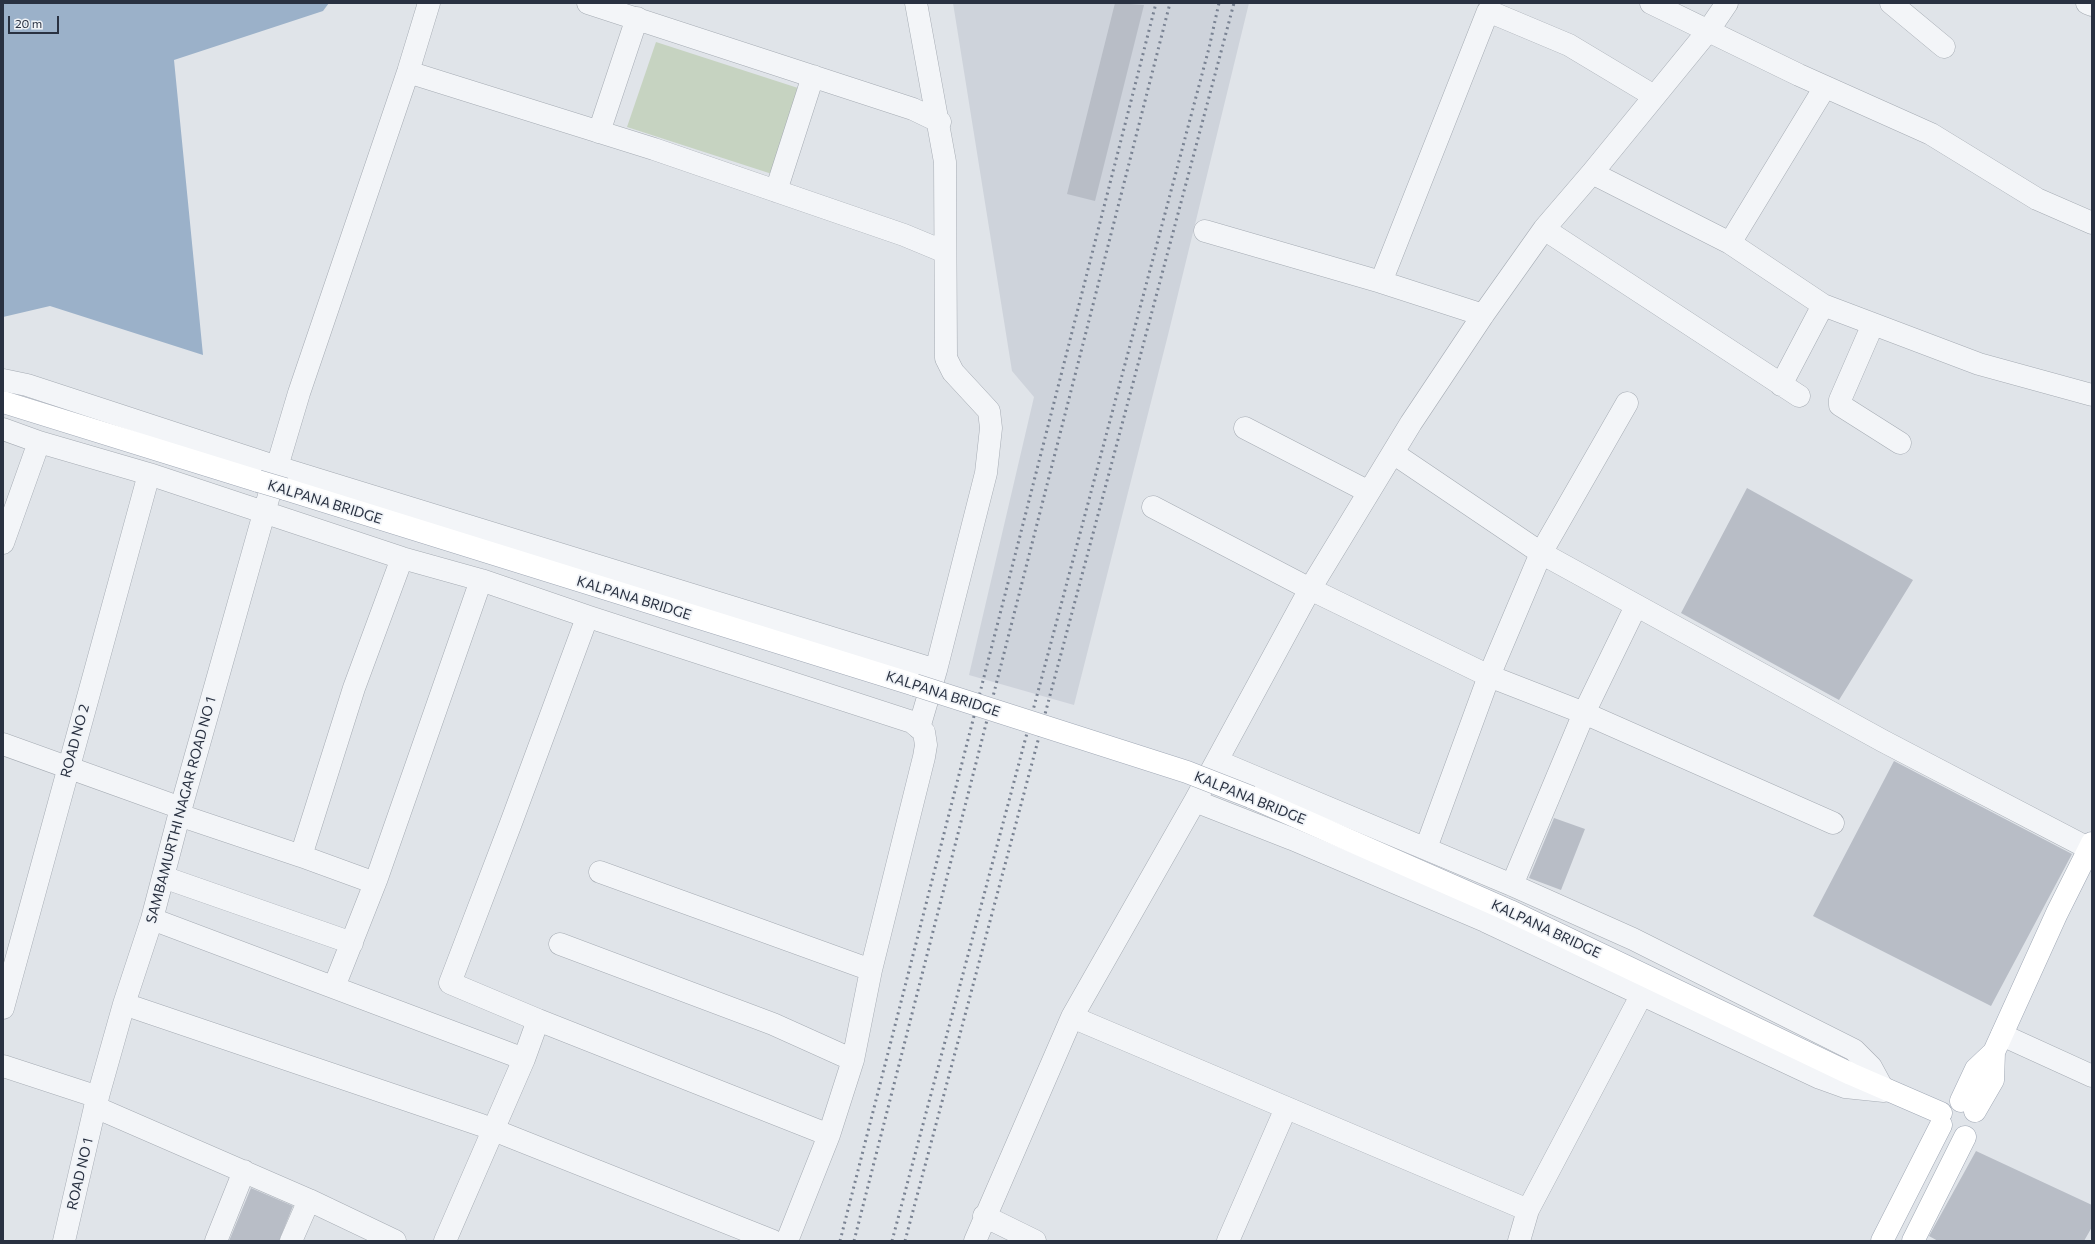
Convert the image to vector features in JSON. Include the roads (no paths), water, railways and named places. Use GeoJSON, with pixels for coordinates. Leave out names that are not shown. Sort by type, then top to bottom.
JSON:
{"type":"FeatureCollection","features":[{"type":"Feature","properties":{"kind":"main road","name":"KALPANA BRIDGE"},"geometry":{"type":"LineString","coordinates":[[3,402],[915,685],[1187,772],[1251,797],[1510,911],[1850,1074],[1882,1087],[1941,1119]]}},
{"type":"Feature","properties":{"kind":"main road"},"geometry":{"type":"LineString","coordinates":[[1968,1106],[1993,1080],[1998,1043],[2057,913],[2091,846]]}},
{"type":"Feature","properties":{"kind":"main road"},"geometry":{"type":"LineString","coordinates":[[1882,1241],[1949,1103],[1968,1106],[1977,1117],[1974,1129],[1965,1136],[1913,1241]]}},
{"type":"Feature","properties":{"kind":"main road"},"geometry":{"type":"LineString","coordinates":[[1941,1119],[1943,1129],[1950,1136],[1955,1138],[1965,1136]]}},
{"type":"Feature","properties":{"kind":"street","name":"SAMBAMURTHI NAGAR ROAD NO 1"},"geometry":{"type":"LineString","coordinates":[[97,1102],[124,1004],[152,919],[180,811],[263,512],[298,393],[408,72],[429,3]]}},
{"type":"Feature","properties":{"kind":"street"},"geometry":{"type":"LineString","coordinates":[[588,3],[913,109],[940,122]]}},
{"type":"Feature","properties":{"kind":"street"},"geometry":{"type":"LineString","coordinates":[[916,3],[940,122],[946,162],[945,252],[948,333],[946,358],[953,372],[988,411],[991,428],[986,473],[936,670],[919,728]]}},
{"type":"Feature","properties":{"kind":"street"},"geometry":{"type":"LineString","coordinates":[[1651,3],[1825,86],[1931,134],[2037,199],[2092,223]]}},
{"type":"Feature","properties":{"kind":"street"},"geometry":{"type":"LineString","coordinates":[[975,1241],[984,1216],[1072,1017],[1195,801],[1310,589],[1392,453],[1483,315],[1544,229],[1592,173],[1708,31],[1726,3]]}},
{"type":"Feature","properties":{"kind":"street"},"geometry":{"type":"LineString","coordinates":[[1891,3],[1944,47]]}},
{"type":"Feature","properties":{"kind":"street"},"geometry":{"type":"LineString","coordinates":[[2087,3],[2092,5]]}},
{"type":"Feature","properties":{"kind":"street"},"geometry":{"type":"LineString","coordinates":[[1380,282],[1489,7],[1569,44],[1654,96]]}},
{"type":"Feature","properties":{"kind":"street"},"geometry":{"type":"LineString","coordinates":[[598,132],[637,18]]}},
{"type":"Feature","properties":{"kind":"street"},"geometry":{"type":"LineString","coordinates":[[408,72],[598,132],[776,191],[904,235],[945,252]]}},
{"type":"Feature","properties":{"kind":"street"},"geometry":{"type":"LineString","coordinates":[[776,191],[813,76]]}},
{"type":"Feature","properties":{"kind":"street"},"geometry":{"type":"LineString","coordinates":[[1730,243],[1825,86]]}},
{"type":"Feature","properties":{"kind":"street"},"geometry":{"type":"LineString","coordinates":[[1592,173],[1730,243],[1823,305],[1979,364],[2092,395]]}},
{"type":"Feature","properties":{"kind":"street"},"geometry":{"type":"LineString","coordinates":[[1544,229],[1799,396]]}},
{"type":"Feature","properties":{"kind":"street"},"geometry":{"type":"LineString","coordinates":[[1205,230],[1380,282],[1483,315]]}},
{"type":"Feature","properties":{"kind":"street"},"geometry":{"type":"LineString","coordinates":[[1781,385],[1823,305]]}},
{"type":"Feature","properties":{"kind":"street"},"geometry":{"type":"LineString","coordinates":[[1873,324],[1840,400],[1840,404],[1900,443]]}},
{"type":"Feature","properties":{"kind":"street"},"geometry":{"type":"LineString","coordinates":[[3,380],[27,384],[277,467],[936,670]]}},
{"type":"Feature","properties":{"kind":"street"},"geometry":{"type":"LineString","coordinates":[[1426,848],[1489,676],[1542,554],[1627,403]]}},
{"type":"Feature","properties":{"kind":"street"},"geometry":{"type":"LineString","coordinates":[[1245,428],[1369,492]]}},
{"type":"Feature","properties":{"kind":"street"},"geometry":{"type":"LineString","coordinates":[[3,429],[39,442],[149,474],[402,558],[481,580],[586,616],[912,722],[924,732],[926,745],[871,970],[853,1060],[829,1135],[787,1241]]}},
{"type":"Feature","properties":{"kind":"street"},"geometry":{"type":"LineString","coordinates":[[3,543],[39,442]]}},
{"type":"Feature","properties":{"kind":"street"},"geometry":{"type":"LineString","coordinates":[[1392,453],[1542,554],[1883,741],[2091,846]]}},
{"type":"Feature","properties":{"kind":"street","name":"ROAD NO 2"},"geometry":{"type":"LineString","coordinates":[[3,1008],[149,474]]}},
{"type":"Feature","properties":{"kind":"street"},"geometry":{"type":"LineString","coordinates":[[1153,507],[1310,589],[1489,676],[1584,713],[1833,823]]}},
{"type":"Feature","properties":{"kind":"street"},"geometry":{"type":"LineString","coordinates":[[301,856],[354,688],[402,558]]}},
{"type":"Feature","properties":{"kind":"street"},"geometry":{"type":"LineString","coordinates":[[334,987],[375,883],[481,580]]}},
{"type":"Feature","properties":{"kind":"street"},"geometry":{"type":"LineString","coordinates":[[1512,885],[1584,713],[1636,606]]}},
{"type":"Feature","properties":{"kind":"street"},"geometry":{"type":"LineString","coordinates":[[586,616],[585,623],[520,801],[450,983],[538,1020],[829,1135]]}},
{"type":"Feature","properties":{"kind":"street"},"geometry":{"type":"LineString","coordinates":[[3,744],[68,767],[180,811],[375,883]]}},
{"type":"Feature","properties":{"kind":"street"},"geometry":{"type":"LineString","coordinates":[[1195,801],[1292,839],[1478,918],[1820,1078],[1845,1088],[1884,1091],[1871,1068],[1854,1050],[1633,939],[1426,848],[1217,761]]}},
{"type":"Feature","properties":{"kind":"street"},"geometry":{"type":"LineString","coordinates":[[600,872],[871,970]]}},
{"type":"Feature","properties":{"kind":"street"},"geometry":{"type":"LineString","coordinates":[[163,877],[352,943]]}},
{"type":"Feature","properties":{"kind":"street"},"geometry":{"type":"LineString","coordinates":[[152,919],[524,1059]]}},
{"type":"Feature","properties":{"kind":"street"},"geometry":{"type":"LineString","coordinates":[[560,944],[773,1024],[853,1060]]}},
{"type":"Feature","properties":{"kind":"street"},"geometry":{"type":"LineString","coordinates":[[1519,1241],[1528,1210],[1642,994]]}},
{"type":"Feature","properties":{"kind":"street"},"geometry":{"type":"LineString","coordinates":[[124,1004],[493,1130],[773,1241]]}},
{"type":"Feature","properties":{"kind":"street"},"geometry":{"type":"LineString","coordinates":[[1072,1017],[1528,1210]]}},
{"type":"Feature","properties":{"kind":"street"},"geometry":{"type":"LineString","coordinates":[[445,1241],[524,1059],[538,1020]]}},
{"type":"Feature","properties":{"kind":"street"},"geometry":{"type":"LineString","coordinates":[[1998,1043],[2092,1076]]}},
{"type":"Feature","properties":{"kind":"street"},"geometry":{"type":"LineString","coordinates":[[3,1066],[97,1102],[395,1241]]}},
{"type":"Feature","properties":{"kind":"street","name":"ROAD NO 1"},"geometry":{"type":"LineString","coordinates":[[64,1241],[97,1102]]}},
{"type":"Feature","properties":{"kind":"street"},"geometry":{"type":"LineString","coordinates":[[1228,1241],[1286,1108]]}},
{"type":"Feature","properties":{"kind":"street"},"geometry":{"type":"LineString","coordinates":[[216,1241],[244,1171]]}},
{"type":"Feature","properties":{"kind":"street"},"geometry":{"type":"LineString","coordinates":[[291,1241],[309,1200]]}},
{"type":"Feature","properties":{"kind":"street"},"geometry":{"type":"LineString","coordinates":[[984,1216],[1035,1241]]}},
{"type":"Feature","properties":{"kind":"water"},"geometry":{"type":"Polygon","coordinates":[[[3,3],[329,3],[323,11],[174,60],[203,355],[50,306],[3,317],[3,3]]]}},
{"type":"Feature","properties":{"kind":"railway"},"geometry":{"type":"LineString","coordinates":[[840,1241],[1156,3]]}},
{"type":"Feature","properties":{"kind":"railway"},"geometry":{"type":"LineString","coordinates":[[854,1241],[1170,3]]}},
{"type":"Feature","properties":{"kind":"railway"},"geometry":{"type":"LineString","coordinates":[[892,1241],[1209,48],[1219,3]]}},
{"type":"Feature","properties":{"kind":"railway"},"geometry":{"type":"LineString","coordinates":[[905,1241],[1234,3]]}}]}
